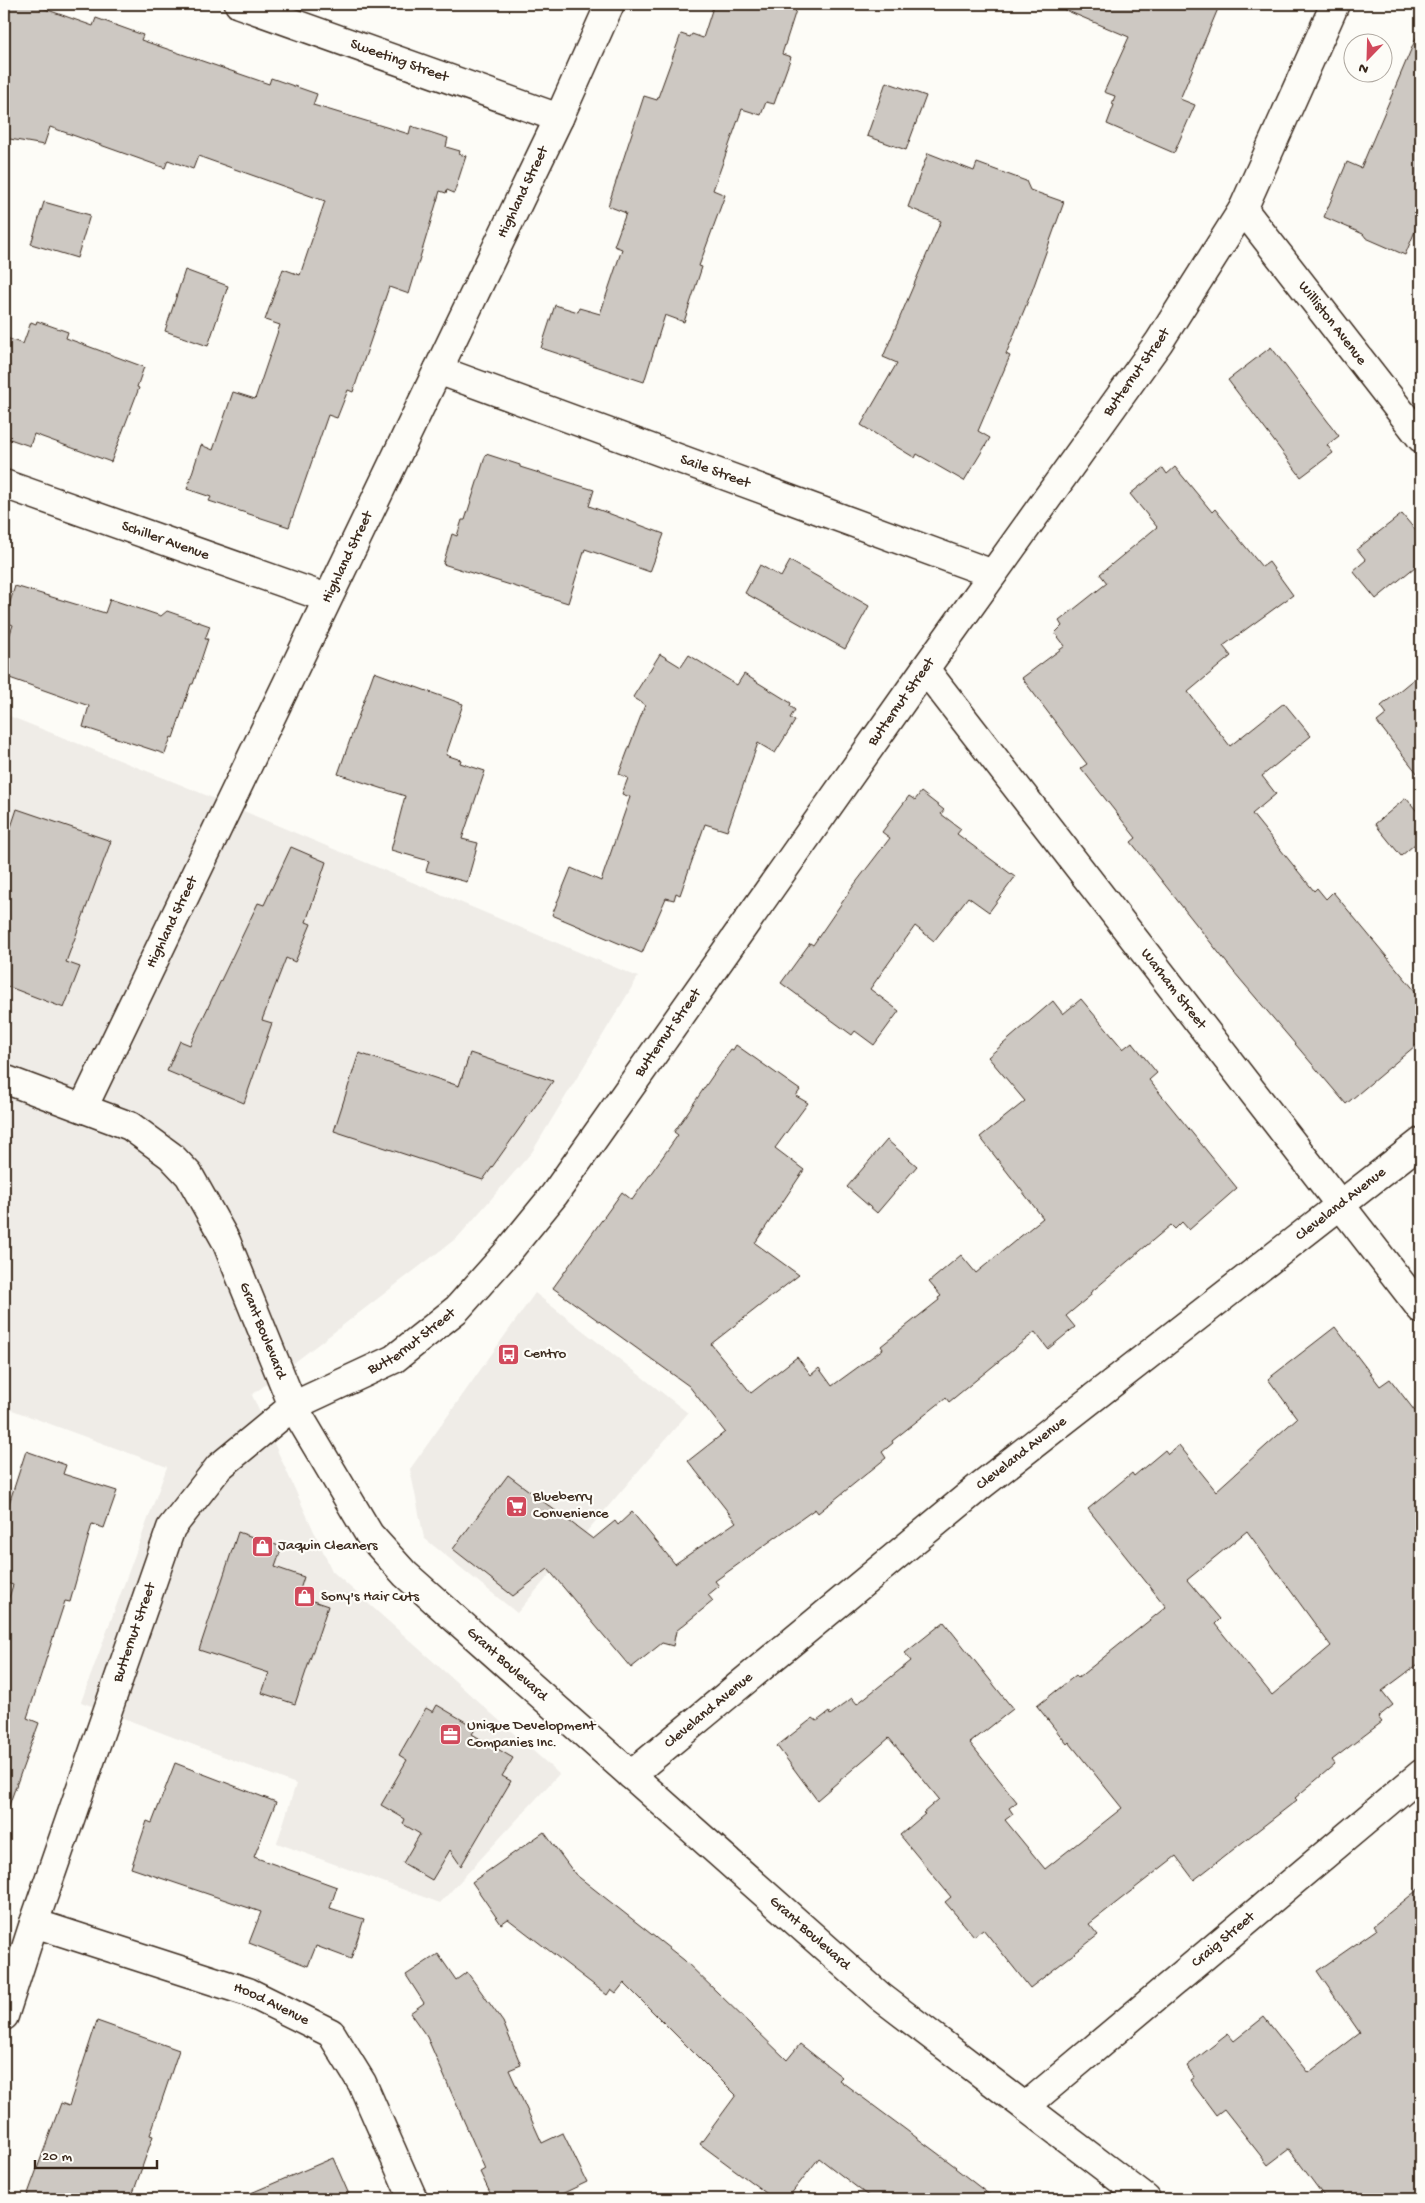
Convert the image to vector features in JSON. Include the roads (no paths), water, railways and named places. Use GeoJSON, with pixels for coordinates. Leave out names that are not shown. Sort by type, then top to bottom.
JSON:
{"type":"FeatureCollection","features":[{"type":"Feature","properties":{"kind":"street","name":"Sweeting Street"},"geometry":{"type":"LineString","coordinates":[[239,4],[559,118]]}},
{"type":"Feature","properties":{"kind":"street","name":"Highland Street"},"geometry":{"type":"LineString","coordinates":[[82,1108],[559,118],[610,4]]}},
{"type":"Feature","properties":{"kind":"street","name":"Butternut Street"},"geometry":{"type":"LineString","coordinates":[[4,2016],[34,1923],[171,1528],[219,1467],[293,1406],[394,1359],[457,1309],[506,1254],[554,1195],[925,669],[1159,342],[1243,209],[1335,4]]}},
{"type":"Feature","properties":{"kind":"street","name":"Williston Avenue"},"geometry":{"type":"LineString","coordinates":[[1243,209],[1421,438]]}},
{"type":"Feature","properties":{"kind":"street","name":"Saile Street"},"geometry":{"type":"LineString","coordinates":[[438,370],[993,574]]}},
{"type":"Feature","properties":{"kind":"street","name":"Schiller Avenue"},"geometry":{"type":"LineString","coordinates":[[4,484],[328,598]]}},
{"type":"Feature","properties":{"kind":"street","name":"Warham Street"},"geometry":{"type":"LineString","coordinates":[[925,669],[1421,1309]]}},
{"type":"Feature","properties":{"kind":"street","name":"Grant Boulevard"},"geometry":{"type":"LineString","coordinates":[[4,1079],[130,1126],[171,1156],[189,1175],[226,1241],[293,1406],[369,1534],[405,1574],[881,1998],[1026,2106],[1146,2199]]}},
{"type":"Feature","properties":{"kind":"street","name":"Cleveland Avenue"},"geometry":{"type":"LineString","coordinates":[[631,1775],[979,1487],[1421,1142]]}},
{"type":"Feature","properties":{"kind":"street","name":"Craig Street"},"geometry":{"type":"LineString","coordinates":[[1026,2106],[1421,1774]]}},
{"type":"Feature","properties":{"kind":"street","name":"Hood Avenue"},"geometry":{"type":"LineString","coordinates":[[34,1923],[248,1992],[331,2033],[362,2083],[413,2199]]}},
{"type":"Feature","properties":{"kind":"place","name":"Centro"},"geometry":{"type":"Point","coordinates":[508,1354]}},
{"type":"Feature","properties":{"kind":"place","name":"Blueberry Convenience"},"geometry":{"type":"Point","coordinates":[517,1506]}},
{"type":"Feature","properties":{"kind":"place","name":"Jaquin Cleaners"},"geometry":{"type":"Point","coordinates":[262,1546]}},
{"type":"Feature","properties":{"kind":"place","name":"Sony's Hair Cuts"},"geometry":{"type":"Point","coordinates":[305,1597]}},
{"type":"Feature","properties":{"kind":"place","name":"Unique Development Companies Inc."},"geometry":{"type":"Point","coordinates":[451,1735]}}]}
